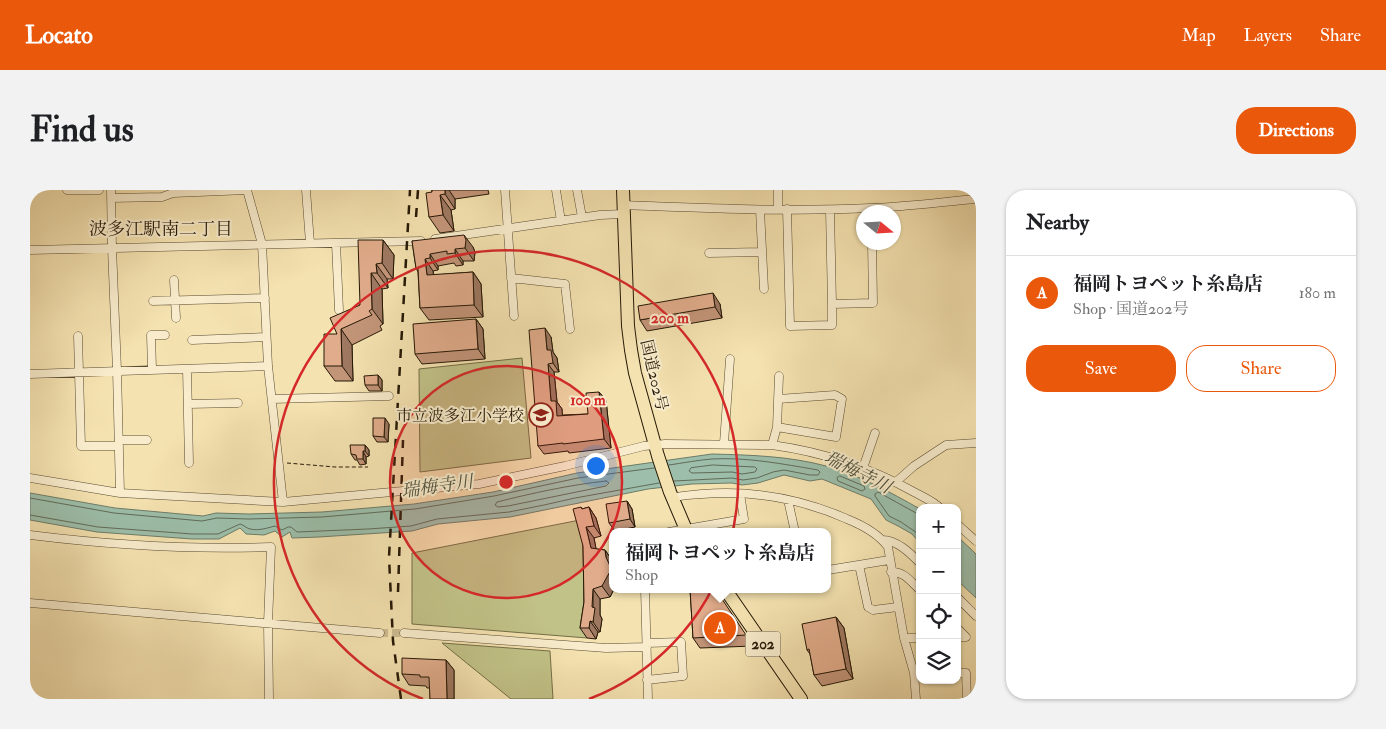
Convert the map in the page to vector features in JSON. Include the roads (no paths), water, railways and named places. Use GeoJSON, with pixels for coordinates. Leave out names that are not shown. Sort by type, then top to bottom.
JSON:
{"type":"FeatureCollection","features":[{"type":"Feature","properties":{"kind":"highway","name":"国道202号"},"geometry":{"type":"LineString","coordinates":[[623,190],[628,326],[631,350],[657,451],[671,495],[685,528]]}},
{"type":"Feature","properties":{"kind":"highway","name":"202"},"geometry":{"type":"LineString","coordinates":[[728,593],[801,699]]}},
{"type":"Feature","properties":{"kind":"street"},"geometry":{"type":"LineString","coordinates":[[67,190],[98,190]]}},
{"type":"Feature","properties":{"kind":"street"},"geometry":{"type":"LineString","coordinates":[[120,493],[111,194],[162,197],[173,193],[247,190],[262,244],[268,366],[283,502]]}},
{"type":"Feature","properties":{"kind":"street"},"geometry":{"type":"LineString","coordinates":[[306,190],[310,243]]}},
{"type":"Feature","properties":{"kind":"street"},"geometry":{"type":"LineString","coordinates":[[505,190],[514,316]]}},
{"type":"Feature","properties":{"kind":"street"},"geometry":{"type":"LineString","coordinates":[[556,190],[561,221]]}},
{"type":"Feature","properties":{"kind":"street"},"geometry":{"type":"LineString","coordinates":[[578,190],[582,218]]}},
{"type":"Feature","properties":{"kind":"street"},"geometry":{"type":"LineString","coordinates":[[778,190],[778,210]]}},
{"type":"Feature","properties":{"kind":"street"},"geometry":{"type":"LineString","coordinates":[[901,207],[976,199]]}},
{"type":"Feature","properties":{"kind":"street"},"geometry":{"type":"LineString","coordinates":[[30,250],[418,241],[582,218],[623,210],[856,210]]}},
{"type":"Feature","properties":{"kind":"street"},"geometry":{"type":"LineString","coordinates":[[760,210],[764,289]]}},
{"type":"Feature","properties":{"kind":"street"},"geometry":{"type":"LineString","coordinates":[[787,210],[790,326],[832,325],[830,210]]}},
{"type":"Feature","properties":{"kind":"street"},"geometry":{"type":"LineString","coordinates":[[336,243],[339,310]]}},
{"type":"Feature","properties":{"kind":"street"},"geometry":{"type":"LineString","coordinates":[[832,304],[873,303],[872,250]]}},
{"type":"Feature","properties":{"kind":"street"},"geometry":{"type":"LineString","coordinates":[[710,253],[762,252]]}},
{"type":"Feature","properties":{"kind":"street"},"geometry":{"type":"LineString","coordinates":[[511,278],[565,284],[570,329]]}},
{"type":"Feature","properties":{"kind":"street"},"geometry":{"type":"LineString","coordinates":[[174,280],[176,318]]}},
{"type":"Feature","properties":{"kind":"street"},"geometry":{"type":"LineString","coordinates":[[153,301],[265,298]]}},
{"type":"Feature","properties":{"kind":"street"},"geometry":{"type":"LineString","coordinates":[[152,370],[151,335],[164,335]]}},
{"type":"Feature","properties":{"kind":"street"},"geometry":{"type":"LineString","coordinates":[[78,336],[81,446],[148,440]]}},
{"type":"Feature","properties":{"kind":"street"},"geometry":{"type":"LineString","coordinates":[[192,340],[266,337]]}},
{"type":"Feature","properties":{"kind":"street"},"geometry":{"type":"LineString","coordinates":[[724,444],[730,359]]}},
{"type":"Feature","properties":{"kind":"street"},"geometry":{"type":"LineString","coordinates":[[30,374],[268,366]]}},
{"type":"Feature","properties":{"kind":"street"},"geometry":{"type":"LineString","coordinates":[[187,369],[189,463]]}},
{"type":"Feature","properties":{"kind":"street"},"geometry":{"type":"LineString","coordinates":[[772,445],[777,427],[779,376]]}},
{"type":"Feature","properties":{"kind":"street"},"geometry":{"type":"LineString","coordinates":[[777,427],[836,437],[842,399],[835,395],[778,398]]}},
{"type":"Feature","properties":{"kind":"street"},"geometry":{"type":"LineString","coordinates":[[272,399],[389,396]]}},
{"type":"Feature","properties":{"kind":"street"},"geometry":{"type":"LineString","coordinates":[[188,404],[238,403]]}},
{"type":"Feature","properties":{"kind":"street"},"geometry":{"type":"LineString","coordinates":[[863,468],[875,433]]}},
{"type":"Feature","properties":{"kind":"street"},"geometry":{"type":"LineString","coordinates":[[896,482],[914,466],[946,445],[976,443]]}},
{"type":"Feature","properties":{"kind":"street"},"geometry":{"type":"LineString","coordinates":[[30,478],[120,493],[283,502],[479,484],[565,466],[644,446],[657,451],[665,444],[772,445],[836,459],[863,468],[896,482],[933,504]]}},
{"type":"Feature","properties":{"kind":"street"},"geometry":{"type":"LineString","coordinates":[[671,495],[718,493],[767,495],[813,505],[859,524],[883,540],[888,547],[904,638],[916,670]]}},
{"type":"Feature","properties":{"kind":"street"},"geometry":{"type":"LineString","coordinates":[[697,528],[744,519],[740,494]]}},
{"type":"Feature","properties":{"kind":"street"},"geometry":{"type":"LineString","coordinates":[[788,500],[793,528]]}},
{"type":"Feature","properties":{"kind":"street"},"geometry":{"type":"LineString","coordinates":[[961,528],[976,541]]}},
{"type":"Feature","properties":{"kind":"street"},"geometry":{"type":"LineString","coordinates":[[30,536],[158,547],[271,548],[268,623],[269,699]]}},
{"type":"Feature","properties":{"kind":"street"},"geometry":{"type":"LineString","coordinates":[[883,540],[891,540],[916,558]]}},
{"type":"Feature","properties":{"kind":"street"},"geometry":{"type":"LineString","coordinates":[[831,570],[890,560]]}},
{"type":"Feature","properties":{"kind":"street"},"geometry":{"type":"LineString","coordinates":[[859,565],[868,607],[873,610],[898,607]]}},
{"type":"Feature","properties":{"kind":"street"},"geometry":{"type":"LineString","coordinates":[[891,572],[903,574],[916,586]]}},
{"type":"Feature","properties":{"kind":"street"},"geometry":{"type":"LineString","coordinates":[[645,593],[648,699]]}},
{"type":"Feature","properties":{"kind":"street"},"geometry":{"type":"LineString","coordinates":[[961,601],[976,616]]}},
{"type":"Feature","properties":{"kind":"street"},"geometry":{"type":"LineString","coordinates":[[30,603],[380,633]]}},
{"type":"Feature","properties":{"kind":"street"},"geometry":{"type":"LineString","coordinates":[[404,633],[606,648],[681,642],[683,676],[648,680]]}},
{"type":"Feature","properties":{"kind":"street"},"geometry":{"type":"LineString","coordinates":[[904,638],[916,638]]}},
{"type":"Feature","properties":{"kind":"street"},"geometry":{"type":"LineString","coordinates":[[961,673],[966,672],[967,699]]}},
{"type":"Feature","properties":{"kind":"street"},"geometry":{"type":"LineString","coordinates":[[916,699],[917,684]]}},
{"type":"Feature","properties":{"kind":"water"},"geometry":{"type":"Polygon","coordinates":[[[712,454],[798,460],[826,466],[862,479],[916,507],[916,538],[912,534],[886,520],[871,499],[822,479],[810,481],[784,475],[758,483],[742,485],[732,483],[692,484],[648,489],[510,517],[438,524],[412,531],[319,537],[292,538],[290,532],[282,537],[275,531],[264,535],[246,534],[240,528],[219,539],[192,539],[97,532],[30,520],[30,493],[115,508],[203,516],[216,513],[322,512],[414,504],[493,492],[577,473],[712,454]]]}},
{"type":"Feature","properties":{"kind":"water"},"geometry":{"type":"Polygon","coordinates":[[[961,540],[976,554],[976,598],[961,584],[961,540]]]}},
{"type":"Feature","properties":{"kind":"tunnel"},"geometry":{"type":"LineString","coordinates":[[380,633],[404,633]]}},
{"type":"Feature","properties":{"kind":"railway"},"geometry":{"type":"LineString","coordinates":[[401,699],[393,641],[389,557],[410,190]]}},
{"type":"Feature","properties":{"kind":"railway"},"geometry":{"type":"LineString","coordinates":[[416,217],[418,190]]}},
{"type":"Feature","properties":{"kind":"railway"},"geometry":{"type":"LineString","coordinates":[[398,592],[403,440]]}},
{"type":"Feature","properties":{"kind":"place","name":"市立波多江小学校"},"geometry":{"type":"Point","coordinates":[541,415]}},
{"type":"Feature","properties":{"kind":"place","name":"福岡トヨペット糸島店"},"geometry":{"type":"Point","coordinates":[720,628]}},
{"type":"Feature","properties":{"kind":"district","name":"波多江駅南二丁目"},"geometry":{"type":"Point","coordinates":[161,229]}},
{"type":"Feature","properties":{"kind":"water label","name":"瑞梅寺川"},"geometry":{"type":"Point","coordinates":[858,472]}},
{"type":"Feature","properties":{"kind":"water label","name":"瑞梅寺川"},"geometry":{"type":"Point","coordinates":[437,486]}}]}
